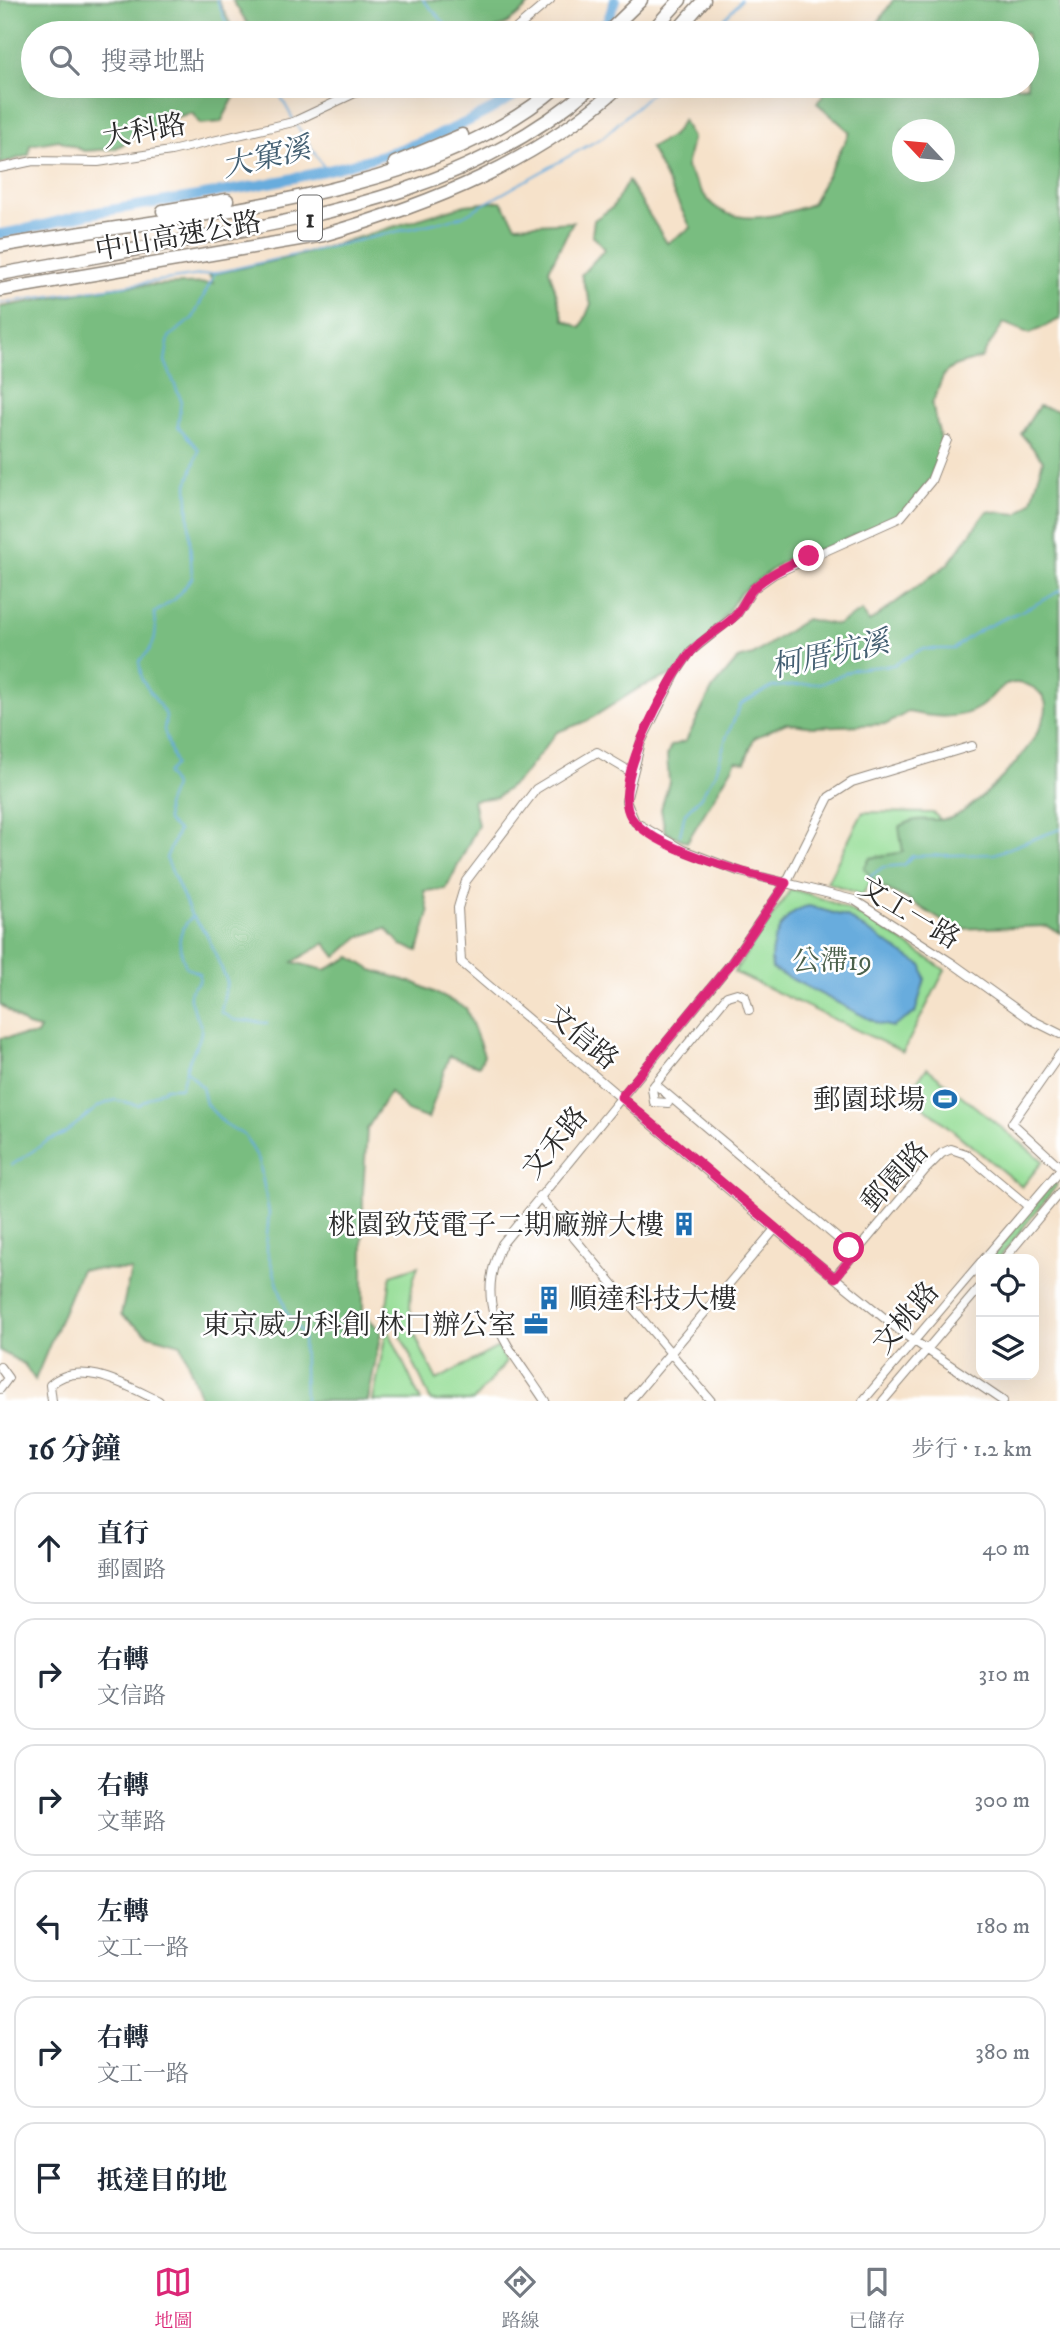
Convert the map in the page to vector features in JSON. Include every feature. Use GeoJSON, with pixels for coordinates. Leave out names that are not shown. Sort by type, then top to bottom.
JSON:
{"type":"FeatureCollection","features":[{"type":"Feature","properties":{"kind":"highway"},"geometry":{"type":"LineString","coordinates":[[619,21],[641,0]]}},
{"type":"Feature","properties":{"kind":"highway"},"geometry":{"type":"LineString","coordinates":[[629,21],[650,0]]}},
{"type":"Feature","properties":{"kind":"highway"},"geometry":{"type":"LineString","coordinates":[[661,21],[680,0]]}},
{"type":"Feature","properties":{"kind":"highway"},"geometry":{"type":"LineString","coordinates":[[686,21],[704,0]]}},
{"type":"Feature","properties":{"kind":"highway","name":"1"},"geometry":{"type":"LineString","coordinates":[[0,238],[312,186],[379,169],[478,128],[526,98]]}},
{"type":"Feature","properties":{"kind":"highway","name":"1"},"geometry":{"type":"LineString","coordinates":[[0,246],[313,194],[421,162],[482,134],[543,98]]}},
{"type":"Feature","properties":{"kind":"highway","name":"中山高速公路"},"geometry":{"type":"LineString","coordinates":[[0,274],[310,218],[398,194],[484,157],[551,118],[577,98]]}},
{"type":"Feature","properties":{"kind":"highway","name":"中山高速公路"},"geometry":{"type":"LineString","coordinates":[[0,290],[297,239],[375,220],[461,188],[493,172],[562,131],[605,98]]}},
{"type":"Feature","properties":{"kind":"street"},"geometry":{"type":"LineString","coordinates":[[525,21],[550,0]]}},
{"type":"Feature","properties":{"kind":"street","name":"大科路"},"geometry":{"type":"LineString","coordinates":[[0,168],[33,161],[98,162],[148,156],[287,123],[345,98]]}},
{"type":"Feature","properties":{"kind":"street","name":"文工一路"},"geometry":{"type":"LineString","coordinates":[[947,440],[931,481],[901,517],[774,574],[752,589],[737,614],[691,651],[655,711],[631,772],[626,801],[630,815],[641,827],[723,867],[854,900],[952,963],[1030,1019],[1060,1034]]}},
{"type":"Feature","properties":{"kind":"street","name":"文禾路"},"geometry":{"type":"LineString","coordinates":[[545,1401],[495,1322],[488,1281],[502,1244],[732,962],[786,883],[829,797],[838,788],[972,746]]}},
{"type":"Feature","properties":{"kind":"street","name":"文信路"},"geometry":{"type":"LineString","coordinates":[[631,772],[597,752],[536,789],[466,881],[457,908],[461,961],[835,1278],[926,1351],[1003,1401]]}},
{"type":"Feature","properties":{"kind":"street"},"geometry":{"type":"LineString","coordinates":[[668,1103],[654,1102],[651,1093],[655,1084],[730,994],[745,996],[749,1010]]}},
{"type":"Feature","properties":{"kind":"street"},"geometry":{"type":"LineString","coordinates":[[1060,1054],[1012,1123],[1060,1169]]}},
{"type":"Feature","properties":{"kind":"street"},"geometry":{"type":"LineString","coordinates":[[655,1084],[855,1253]]}},
{"type":"Feature","properties":{"kind":"street","name":"郵園路"},"geometry":{"type":"LineString","coordinates":[[835,1278],[925,1170],[942,1153],[951,1149],[966,1154],[1029,1207]]}},
{"type":"Feature","properties":{"kind":"street","name":"文桃路"},"geometry":{"type":"LineString","coordinates":[[989,1254],[1060,1169]]}},
{"type":"Feature","properties":{"kind":"street"},"geometry":{"type":"LineString","coordinates":[[1007,1254],[1060,1192]]}},
{"type":"Feature","properties":{"kind":"street"},"geometry":{"type":"LineString","coordinates":[[539,1196],[710,1401]]}},
{"type":"Feature","properties":{"kind":"street"},"geometry":{"type":"LineString","coordinates":[[630,1401],[775,1229]]}},
{"type":"Feature","properties":{"kind":"street","name":"文桃路"},"geometry":{"type":"LineString","coordinates":[[863,1401],[976,1269]]}},
{"type":"Feature","properties":{"kind":"street","name":"文桃路"},"geometry":{"type":"LineString","coordinates":[[883,1401],[976,1292]]}},
{"type":"Feature","properties":{"kind":"street"},"geometry":{"type":"LineString","coordinates":[[0,1367],[8,1378],[0,1389]]}},
{"type":"Feature","properties":{"kind":"street"},"geometry":{"type":"LineString","coordinates":[[52,1401],[51,1385],[58,1378],[103,1376],[159,1401]]}},
{"type":"Feature","properties":{"kind":"green space"},"geometry":{"type":"Polygon","coordinates":[[[0,0],[218,0],[229,21],[21,21],[21,98],[234,98],[221,122],[200,124],[192,113],[172,118],[114,149],[84,151],[59,140],[30,145],[29,155],[0,164],[0,0]]]}},
{"type":"Feature","properties":{"kind":"green space"},"geometry":{"type":"Polygon","coordinates":[[[232,0],[534,0],[511,21],[246,21],[232,0]]]}},
{"type":"Feature","properties":{"kind":"green space"},"geometry":{"type":"Polygon","coordinates":[[[893,0],[1060,0],[1060,319],[1030,334],[1004,323],[981,358],[954,366],[944,374],[932,404],[942,445],[930,480],[905,513],[830,546],[785,560],[740,593],[710,639],[679,672],[639,688],[587,721],[557,732],[521,778],[497,797],[473,800],[478,825],[446,889],[424,891],[429,913],[418,951],[401,945],[386,928],[359,937],[336,957],[325,943],[293,962],[325,970],[351,957],[372,970],[417,984],[466,1008],[484,1055],[479,1066],[449,1056],[428,1119],[407,1111],[390,1092],[367,1129],[363,1192],[363,1313],[381,1331],[368,1401],[202,1401],[181,1344],[149,1335],[121,1315],[131,1270],[81,1269],[35,1380],[24,1364],[0,1351],[0,1038],[37,1035],[40,1029],[27,1026],[0,1004],[0,307],[120,286],[213,283],[209,275],[300,255],[465,205],[501,201],[516,225],[573,222],[549,269],[564,320],[581,328],[591,304],[581,275],[605,249],[592,235],[594,220],[613,207],[628,181],[667,243],[691,228],[650,148],[673,135],[683,120],[692,138],[686,168],[712,204],[735,216],[747,217],[774,215],[812,204],[850,132],[817,103],[821,98],[1039,98],[1039,21],[879,21],[893,0]]]}},
{"type":"Feature","properties":{"kind":"green space"},"geometry":{"type":"Polygon","coordinates":[[[1039,406],[1060,411],[1060,933],[1047,926],[955,929],[907,899],[877,885],[864,868],[870,858],[903,852],[899,827],[920,820],[944,820],[963,812],[1012,767],[1039,730],[1045,714],[1043,697],[1037,690],[1024,684],[1005,686],[980,707],[954,716],[908,712],[887,724],[813,727],[786,723],[754,738],[745,762],[736,761],[687,842],[665,832],[661,809],[669,782],[667,756],[671,746],[686,741],[711,691],[738,659],[753,655],[806,619],[837,625],[862,611],[869,622],[948,564],[987,511],[1018,514],[1032,501],[1043,460],[1021,434],[1039,406]]]}},
{"type":"Feature","properties":{"kind":"green space"},"geometry":{"type":"Polygon","coordinates":[[[863,812],[933,813],[948,826],[877,873],[862,895],[827,882],[863,812]]]}},
{"type":"Feature","properties":{"kind":"green space","name":"公滯19"},"geometry":{"type":"Polygon","coordinates":[[[791,889],[854,912],[945,970],[903,1052],[734,972],[791,889]]]}},
{"type":"Feature","properties":{"kind":"green space"},"geometry":{"type":"Polygon","coordinates":[[[927,1068],[1043,1161],[1022,1187],[907,1093],[927,1068]]]}},
{"type":"Feature","properties":{"kind":"green space"},"geometry":{"type":"Polygon","coordinates":[[[1054,1182],[1057,1185],[1002,1254],[994,1254],[1054,1182]]]}},
{"type":"Feature","properties":{"kind":"green space"},"geometry":{"type":"Polygon","coordinates":[[[418,1266],[410,1298],[412,1325],[437,1380],[498,1347],[506,1362],[473,1401],[431,1401],[387,1305],[391,1275],[418,1266]]]}},
{"type":"Feature","properties":{"kind":"green space"},"geometry":{"type":"Polygon","coordinates":[[[387,1327],[421,1401],[373,1401],[387,1327]]]}},
{"type":"Feature","properties":{"kind":"water","name":"公滯19"},"geometry":{"type":"Polygon","coordinates":[[[809,906],[847,917],[922,966],[925,979],[915,1013],[893,1027],[879,1024],[772,969],[772,950],[779,930],[792,914],[809,906]]]}},
{"type":"Feature","properties":{"kind":"waterway"},"geometry":{"type":"LineString","coordinates":[[217,0],[225,21]]}},
{"type":"Feature","properties":{"kind":"waterway"},"geometry":{"type":"LineString","coordinates":[[423,0],[443,21]]}},
{"type":"Feature","properties":{"kind":"waterway","name":"大窠溪"},"geometry":{"type":"LineString","coordinates":[[607,21],[615,0]]}},
{"type":"Feature","properties":{"kind":"waterway"},"geometry":{"type":"LineString","coordinates":[[723,21],[741,0]]}},
{"type":"Feature","properties":{"kind":"waterway"},"geometry":{"type":"LineString","coordinates":[[282,98],[293,119]]}},
{"type":"Feature","properties":{"kind":"waterway","name":"大窠溪"},"geometry":{"type":"LineString","coordinates":[[0,234],[78,216],[324,171],[379,156],[432,137],[482,114],[509,98]]}},
{"type":"Feature","properties":{"kind":"waterway"},"geometry":{"type":"LineString","coordinates":[[305,1401],[303,1335],[287,1313],[266,1247],[269,1213],[259,1160],[245,1136],[224,1123],[206,1104],[202,1087],[186,1070],[201,1032],[190,998],[193,987],[199,982],[200,974],[186,967],[181,953],[181,934],[192,917],[166,858],[178,831],[167,821],[166,806],[174,786],[167,774],[175,764],[164,730],[166,715],[142,680],[139,661],[154,639],[154,613],[175,599],[192,578],[187,485],[199,450],[178,426],[181,400],[165,361],[169,337],[193,318],[215,273],[461,217],[603,137],[646,98]]}},
{"type":"Feature","properties":{"kind":"waterway"},"geometry":{"type":"LineString","coordinates":[[296,124],[325,169]]}},
{"type":"Feature","properties":{"kind":"waterway"},"geometry":{"type":"LineString","coordinates":[[0,303],[214,273]]}},
{"type":"Feature","properties":{"kind":"waterway","name":"柯厝坑溪"},"geometry":{"type":"LineString","coordinates":[[680,835],[685,813],[700,798],[716,772],[726,738],[741,704],[772,687],[823,683],[854,669],[893,665],[922,649],[954,649],[979,631],[1047,599],[1060,590]]}},
{"type":"Feature","properties":{"kind":"waterway"},"geometry":{"type":"LineString","coordinates":[[868,878],[883,867],[904,865],[912,856],[994,854],[1060,829]]}},
{"type":"Feature","properties":{"kind":"waterway"},"geometry":{"type":"LineString","coordinates":[[193,917],[206,933],[227,981],[221,1012],[234,1020],[267,1023]]}},
{"type":"Feature","properties":{"kind":"waterway"},"geometry":{"type":"LineString","coordinates":[[12,1165],[49,1140],[64,1134],[99,1106],[115,1100],[138,1105],[166,1088],[181,1088],[186,1070]]}},
{"type":"Feature","properties":{"kind":"place","name":"郵園球場"},"geometry":{"type":"Point","coordinates":[945,1099]}},
{"type":"Feature","properties":{"kind":"place","name":"桃園致茂電子二期廠辦大樓"},"geometry":{"type":"Point","coordinates":[684,1224]}},
{"type":"Feature","properties":{"kind":"place","name":"順達科技大樓"},"geometry":{"type":"Point","coordinates":[549,1298]}},
{"type":"Feature","properties":{"kind":"place","name":"東京威力科創 林口辦公室"},"geometry":{"type":"Point","coordinates":[536,1324]}},
{"type":"Feature","properties":{"kind":"route"},"geometry":{"type":"LineString","coordinates":[[809,556],[752,589],[737,614],[691,651],[655,711],[641,742],[626,792],[627,809],[635,822],[683,850],[723,867],[786,883],[732,962],[621,1097],[835,1278],[855,1253],[849,1248]]}}]}
